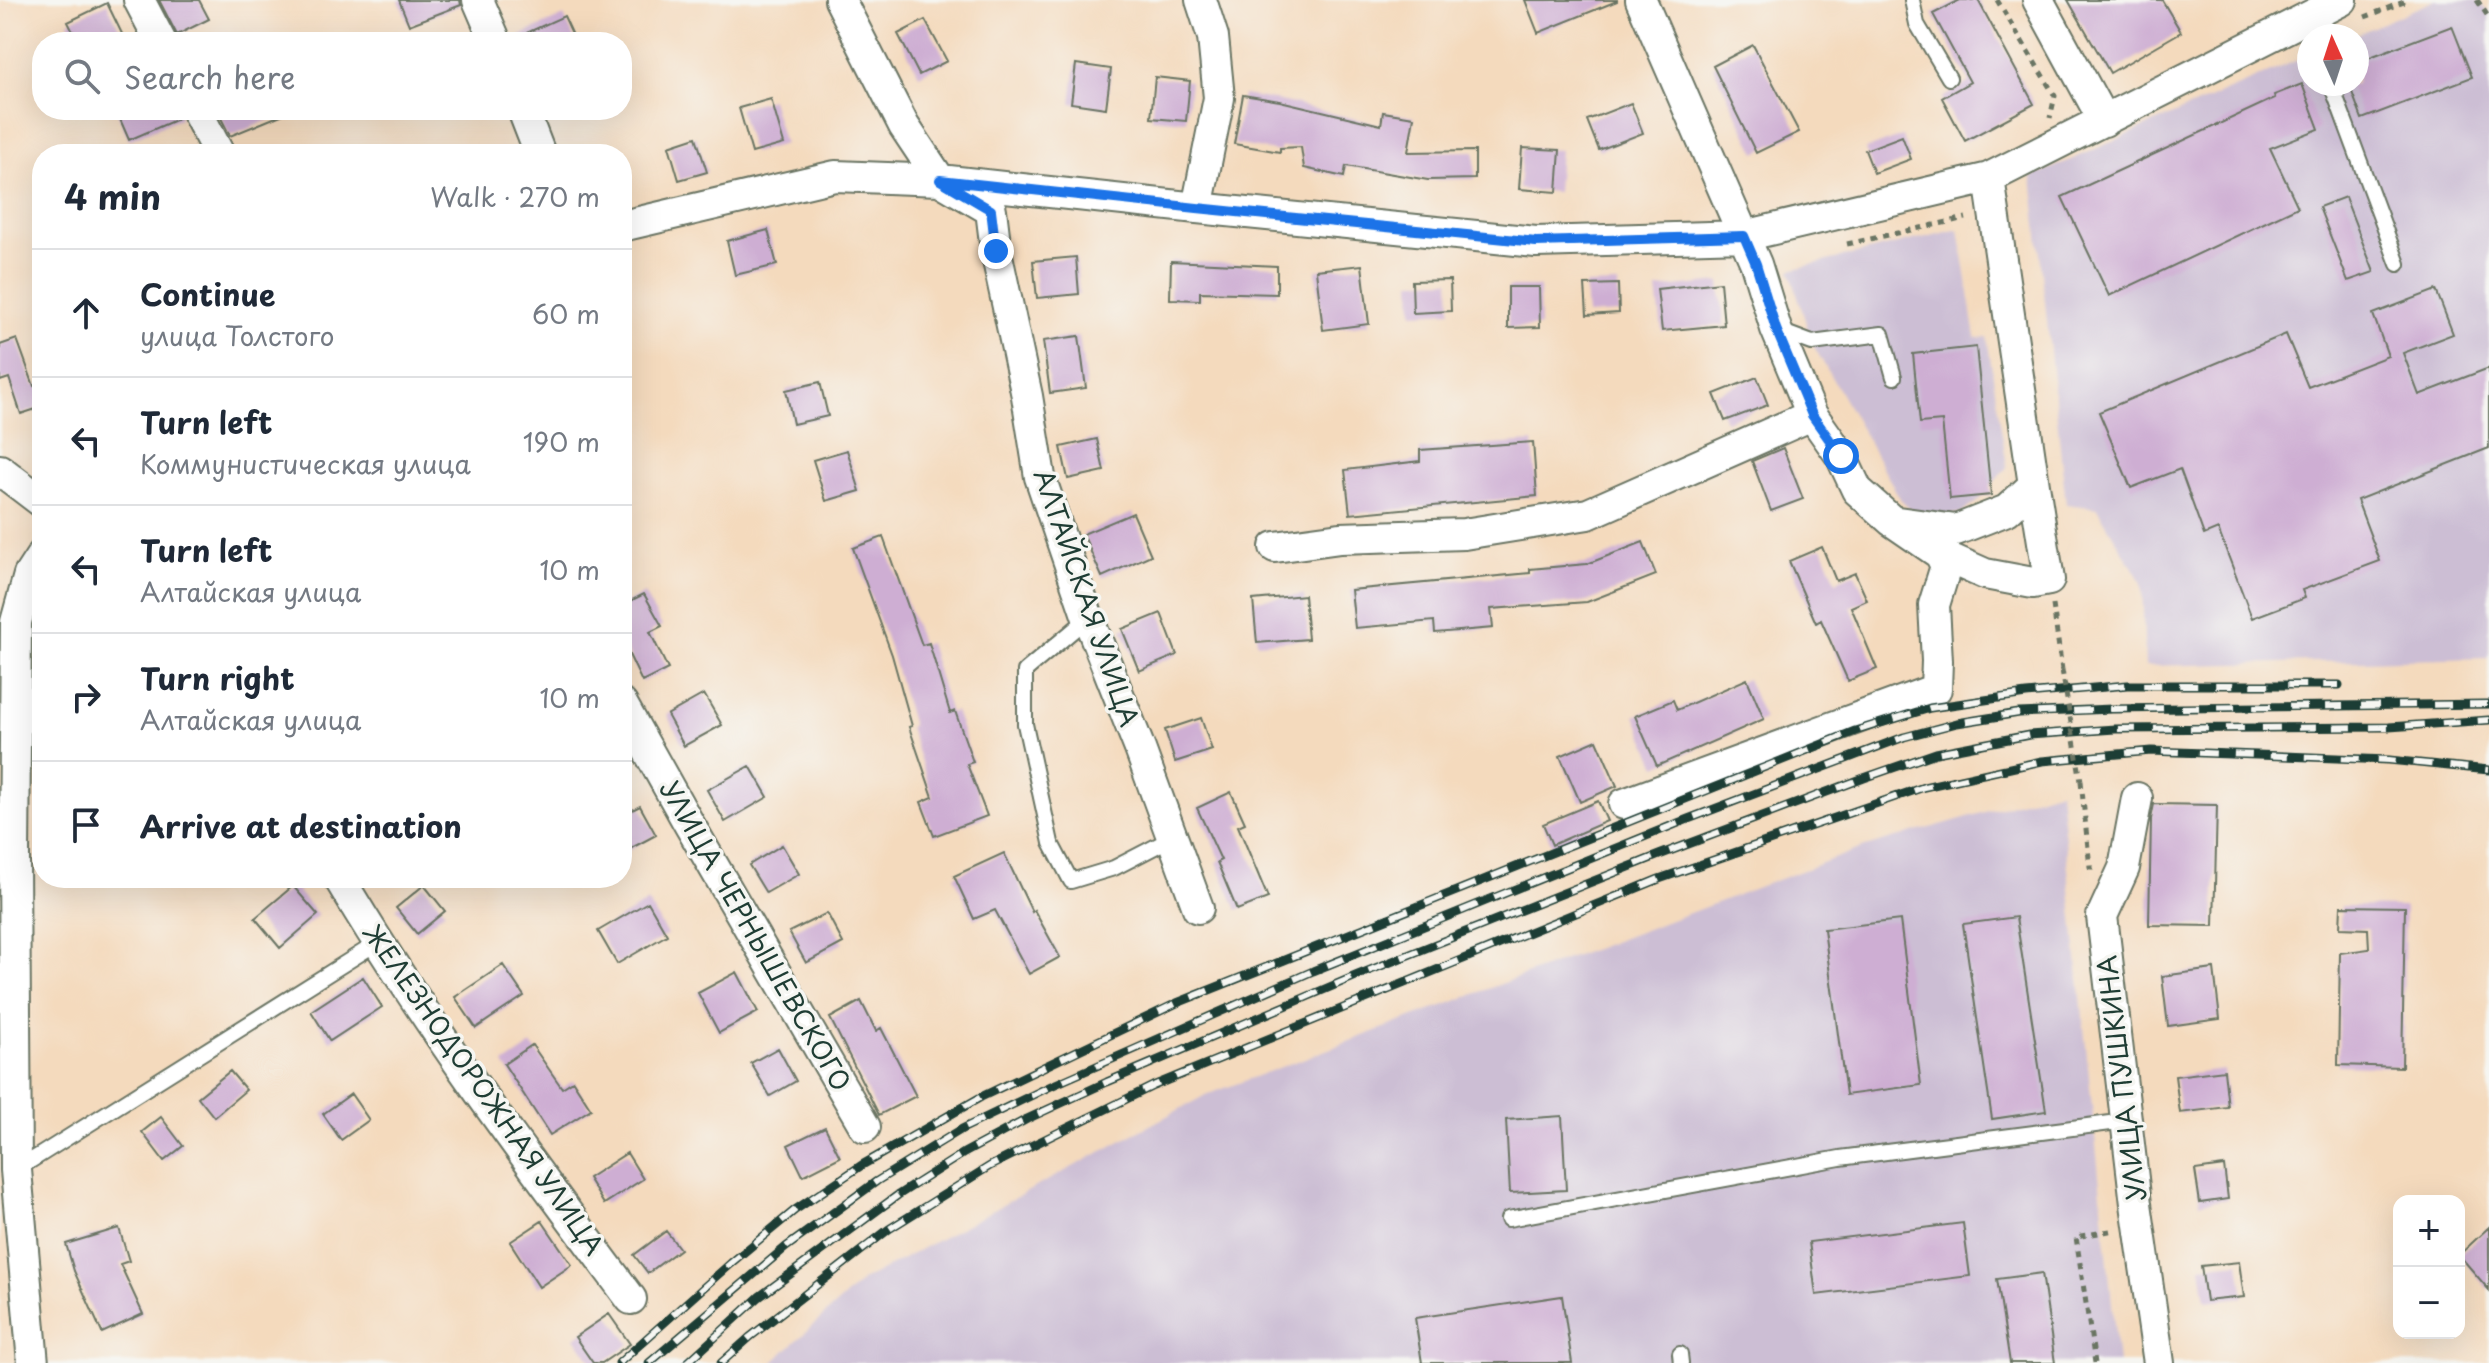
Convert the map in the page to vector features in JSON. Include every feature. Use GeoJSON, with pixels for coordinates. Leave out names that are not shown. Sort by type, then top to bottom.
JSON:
{"type":"FeatureCollection","features":[{"type":"Feature","properties":{"kind":"street"},"geometry":{"type":"LineString","coordinates":[[139,0],[156,32]]}},
{"type":"Feature","properties":{"kind":"street"},"geometry":{"type":"LineString","coordinates":[[478,0],[492,32]]}},
{"type":"Feature","properties":{"kind":"street","name":"АЛТАЙСКАЯ УЛИЦА"},"geometry":{"type":"LineString","coordinates":[[840,0],[904,126],[940,180],[991,210],[996,251],[1027,396],[1040,477],[1088,618],[1198,908]]}},
{"type":"Feature","properties":{"kind":"street"},"geometry":{"type":"LineString","coordinates":[[1197,208],[1219,98],[1213,37],[1201,0]]}},
{"type":"Feature","properties":{"kind":"street"},"geometry":{"type":"LineString","coordinates":[[1641,0],[1756,264],[1776,329],[1812,415],[1841,456],[1857,490],[1892,521],[1940,554],[1985,574],[2033,583],[2049,580],[1989,178]]}},
{"type":"Feature","properties":{"kind":"street"},"geometry":{"type":"LineString","coordinates":[[2038,0],[2104,121]]}},
{"type":"Feature","properties":{"kind":"street"},"geometry":{"type":"LineString","coordinates":[[2313,24],[2342,0]]}},
{"type":"Feature","properties":{"kind":"street"},"geometry":{"type":"LineString","coordinates":[[632,224],[835,176],[940,180],[1536,242],[1744,236],[1989,178],[2104,121],[2297,33]]}},
{"type":"Feature","properties":{"kind":"street"},"geometry":{"type":"LineString","coordinates":[[201,120],[214,144]]}},
{"type":"Feature","properties":{"kind":"street"},"geometry":{"type":"LineString","coordinates":[[527,120],[536,144]]}},
{"type":"Feature","properties":{"kind":"street"},"geometry":{"type":"LineString","coordinates":[[1275,547],[1340,538],[1464,534],[1588,514],[1812,415]]}},
{"type":"Feature","properties":{"kind":"street"},"geometry":{"type":"LineString","coordinates":[[0,470],[32,494]]}},
{"type":"Feature","properties":{"kind":"street"},"geometry":{"type":"LineString","coordinates":[[1892,521],[1956,530],[2007,510],[2034,485]]}},
{"type":"Feature","properties":{"kind":"street"},"geometry":{"type":"LineString","coordinates":[[1624,804],[1936,689],[1934,605],[1946,566],[1940,554]]}},
{"type":"Feature","properties":{"kind":"street"},"geometry":{"type":"LineString","coordinates":[[32,570],[16,622],[14,874],[16,1170],[33,1363]]}},
{"type":"Feature","properties":{"kind":"street","name":"УЛИЦА ЧЕРНЫШЕВСКОГО"},"geometry":{"type":"LineString","coordinates":[[632,722],[865,1127]]}},
{"type":"Feature","properties":{"kind":"street","name":"УЛИЦА ПУШКИНА"},"geometry":{"type":"LineString","coordinates":[[2137,798],[2124,868],[2102,916],[2159,1363]]}},
{"type":"Feature","properties":{"kind":"street","name":"ЖЕЛЕЗНОДОРОЖНАЯ УЛИЦА"},"geometry":{"type":"LineString","coordinates":[[345,888],[377,943],[476,1090],[631,1299]]}},
{"type":"Feature","properties":{"kind":"lane"},"geometry":{"type":"LineString","coordinates":[[1912,0],[1917,24],[1949,78]]}},
{"type":"Feature","properties":{"kind":"lane"},"geometry":{"type":"LineString","coordinates":[[2335,96],[2398,264]]}},
{"type":"Feature","properties":{"kind":"lane"},"geometry":{"type":"LineString","coordinates":[[1776,329],[1812,343],[1882,334],[1894,377]]}},
{"type":"Feature","properties":{"kind":"lane"},"geometry":{"type":"LineString","coordinates":[[1088,618],[1025,671],[1025,724],[1051,843],[1071,881],[1114,868],[1172,838]]}},
{"type":"Feature","properties":{"kind":"lane"},"geometry":{"type":"LineString","coordinates":[[16,1170],[377,943]]}},
{"type":"Feature","properties":{"kind":"lane"},"geometry":{"type":"LineString","coordinates":[[1508,1219],[1840,1158],[2126,1121]]}},
{"type":"Feature","properties":{"kind":"path"},"geometry":{"type":"LineString","coordinates":[[1997,0],[2055,96],[2043,150]]}},
{"type":"Feature","properties":{"kind":"path"},"geometry":{"type":"LineString","coordinates":[[2477,0],[2489,18]]}},
{"type":"Feature","properties":{"kind":"path"},"geometry":{"type":"LineString","coordinates":[[2049,580],[2081,781],[2090,867]]}},
{"type":"Feature","properties":{"kind":"path"},"geometry":{"type":"LineString","coordinates":[[2095,1363],[2076,1237],[2140,1226]]}},
{"type":"Feature","properties":{"kind":"shaded area"},"geometry":{"type":"Polygon","coordinates":[[[2435,0],[2477,0],[2489,17],[2489,658],[2145,666],[2142,583],[2097,508],[2066,504],[2032,177],[2297,60],[2297,96],[2369,96],[2369,29],[2435,0]]]}},
{"type":"Feature","properties":{"kind":"shaded area"},"geometry":{"type":"Polygon","coordinates":[[[1959,229],[1976,338],[1987,337],[2007,467],[1977,502],[1961,513],[1935,518],[1909,508],[1901,500],[1812,343],[1790,270],[1959,229]]]}},
{"type":"Feature","properties":{"kind":"shaded area"},"geometry":{"type":"Polygon","coordinates":[[[2060,790],[2118,1363],[772,1363],[862,1281],[1204,1096],[1862,848],[2060,790]]]}},
{"type":"Feature","properties":{"kind":"building"},"geometry":{"type":"Polygon","coordinates":[[[159,0],[199,0],[209,19],[183,32],[175,32],[159,0]]]}},
{"type":"Feature","properties":{"kind":"building"},"geometry":{"type":"Polygon","coordinates":[[[399,0],[460,0],[461,5],[409,25],[399,0]]]}},
{"type":"Feature","properties":{"kind":"building"},"geometry":{"type":"Polygon","coordinates":[[[1525,0],[1617,0],[1617,1],[1538,33],[1525,0]]]}},
{"type":"Feature","properties":{"kind":"building"},"geometry":{"type":"Polygon","coordinates":[[[1960,0],[1978,0],[2034,104],[1965,141],[1942,98],[1970,82],[1933,14],[1960,0]]]}},
{"type":"Feature","properties":{"kind":"building"},"geometry":{"type":"Polygon","coordinates":[[[2068,0],[2162,0],[2181,32],[2110,73],[2068,0]]]}},
{"type":"Feature","properties":{"kind":"building"},"geometry":{"type":"Polygon","coordinates":[[[107,3],[121,32],[73,32],[68,22],[107,3]]]}},
{"type":"Feature","properties":{"kind":"building"},"geometry":{"type":"Polygon","coordinates":[[[564,16],[571,32],[529,32],[564,16]]]}},
{"type":"Feature","properties":{"kind":"building"},"geometry":{"type":"Polygon","coordinates":[[[925,20],[947,61],[919,75],[898,34],[925,20]]]}},
{"type":"Feature","properties":{"kind":"building"},"geometry":{"type":"Polygon","coordinates":[[[2452,26],[2472,77],[2362,119],[2353,96],[2369,96],[2369,57],[2452,26]]]}},
{"type":"Feature","properties":{"kind":"building"},"geometry":{"type":"Polygon","coordinates":[[[1753,45],[1799,132],[1756,153],[1713,66],[1753,45]]]}},
{"type":"Feature","properties":{"kind":"building"},"geometry":{"type":"Polygon","coordinates":[[[1076,64],[1111,69],[1106,108],[1071,103],[1076,64]]]}},
{"type":"Feature","properties":{"kind":"building"},"geometry":{"type":"Polygon","coordinates":[[[1155,77],[1190,81],[1186,121],[1151,118],[1155,77]]]}},
{"type":"Feature","properties":{"kind":"building"},"geometry":{"type":"Polygon","coordinates":[[[2297,86],[2297,96],[2307,96],[2319,129],[2270,148],[2298,207],[2109,296],[2062,197],[2275,98],[2274,95],[2297,86]]]}},
{"type":"Feature","properties":{"kind":"building"},"geometry":{"type":"Polygon","coordinates":[[[1243,95],[1381,125],[1383,112],[1414,117],[1408,152],[1475,151],[1475,179],[1428,180],[1346,166],[1344,177],[1304,168],[1301,147],[1280,148],[1280,152],[1234,144],[1243,95]]]}},
{"type":"Feature","properties":{"kind":"building"},"geometry":{"type":"Polygon","coordinates":[[[771,99],[784,144],[752,153],[739,108],[771,99]]]}},
{"type":"Feature","properties":{"kind":"building"},"geometry":{"type":"Polygon","coordinates":[[[1631,103],[1643,133],[1599,150],[1587,120],[1631,103]]]}},
{"type":"Feature","properties":{"kind":"building"},"geometry":{"type":"Polygon","coordinates":[[[120,120],[175,120],[129,140],[120,120]]]}},
{"type":"Feature","properties":{"kind":"building"},"geometry":{"type":"Polygon","coordinates":[[[222,120],[269,120],[230,136],[222,120]]]}},
{"type":"Feature","properties":{"kind":"building"},"geometry":{"type":"Polygon","coordinates":[[[1902,136],[1911,159],[1874,173],[1865,150],[1902,136]]]}},
{"type":"Feature","properties":{"kind":"building"},"geometry":{"type":"Polygon","coordinates":[[[696,137],[707,172],[679,180],[669,146],[696,137]]]}},
{"type":"Feature","properties":{"kind":"building"},"geometry":{"type":"Polygon","coordinates":[[[1522,148],[1560,150],[1557,192],[1519,189],[1522,148]]]}},
{"type":"Feature","properties":{"kind":"building"},"geometry":{"type":"Polygon","coordinates":[[[2345,197],[2374,272],[2348,281],[2319,207],[2345,197]]]}},
{"type":"Feature","properties":{"kind":"building"},"geometry":{"type":"Polygon","coordinates":[[[768,230],[777,265],[735,275],[727,241],[768,230]]]}},
{"type":"Feature","properties":{"kind":"building"},"geometry":{"type":"Polygon","coordinates":[[[1076,257],[1079,294],[1037,298],[1033,261],[1076,257]]]}},
{"type":"Feature","properties":{"kind":"building"},"geometry":{"type":"Polygon","coordinates":[[[1171,261],[1277,266],[1277,294],[1200,292],[1200,300],[1170,299],[1171,261]]]}},
{"type":"Feature","properties":{"kind":"building"},"geometry":{"type":"Polygon","coordinates":[[[1362,265],[1369,324],[1323,330],[1316,270],[1362,265]]]}},
{"type":"Feature","properties":{"kind":"building"},"geometry":{"type":"Polygon","coordinates":[[[1450,280],[1451,311],[1413,313],[1412,281],[1450,280]]]}},
{"type":"Feature","properties":{"kind":"building"},"geometry":{"type":"Polygon","coordinates":[[[1720,282],[1724,325],[1662,331],[1657,289],[1720,282]]]}},
{"type":"Feature","properties":{"kind":"building"},"geometry":{"type":"Polygon","coordinates":[[[1618,284],[1619,313],[1587,315],[1585,285],[1618,284]]]}},
{"type":"Feature","properties":{"kind":"building"},"geometry":{"type":"Polygon","coordinates":[[[1508,287],[1539,287],[1540,327],[1508,328],[1508,287]]]}},
{"type":"Feature","properties":{"kind":"building"},"geometry":{"type":"Polygon","coordinates":[[[2436,290],[2453,334],[2403,353],[2419,395],[2489,368],[2489,448],[2357,500],[2380,561],[2302,590],[2305,598],[2252,618],[2218,529],[2204,535],[2180,469],[2131,488],[2099,412],[2286,334],[2308,387],[2388,356],[2373,314],[2436,290]]]}},
{"type":"Feature","properties":{"kind":"building"},"geometry":{"type":"Polygon","coordinates":[[[1079,336],[1086,388],[1050,393],[1043,341],[1079,336]]]}},
{"type":"Feature","properties":{"kind":"building"},"geometry":{"type":"Polygon","coordinates":[[[17,339],[32,380],[32,410],[21,414],[9,378],[0,381],[0,345],[17,339]]]}},
{"type":"Feature","properties":{"kind":"building"},"geometry":{"type":"Polygon","coordinates":[[[1976,347],[1991,495],[1950,499],[1942,421],[1920,423],[1913,354],[1976,347]]]}},
{"type":"Feature","properties":{"kind":"building"},"geometry":{"type":"Polygon","coordinates":[[[1757,377],[1768,405],[1725,421],[1714,394],[1757,377]]]}},
{"type":"Feature","properties":{"kind":"building"},"geometry":{"type":"Polygon","coordinates":[[[820,382],[828,416],[793,424],[786,390],[820,382]]]}},
{"type":"Feature","properties":{"kind":"building"},"geometry":{"type":"Polygon","coordinates":[[[1097,439],[1104,471],[1068,479],[1061,447],[1097,439]]]}},
{"type":"Feature","properties":{"kind":"building"},"geometry":{"type":"Polygon","coordinates":[[[1533,442],[1537,496],[1350,514],[1345,470],[1420,461],[1420,450],[1533,442]]]}},
{"type":"Feature","properties":{"kind":"building"},"geometry":{"type":"Polygon","coordinates":[[[1783,448],[1803,499],[1771,511],[1752,461],[1783,448]]]}},
{"type":"Feature","properties":{"kind":"building"},"geometry":{"type":"Polygon","coordinates":[[[847,450],[860,491],[826,501],[813,460],[847,450]]]}},
{"type":"Feature","properties":{"kind":"building"},"geometry":{"type":"Polygon","coordinates":[[[1133,513],[1151,555],[1102,577],[1083,534],[1133,513]]]}},
{"type":"Feature","properties":{"kind":"building"},"geometry":{"type":"Polygon","coordinates":[[[883,537],[922,645],[929,643],[950,713],[955,711],[973,762],[967,764],[987,816],[934,836],[921,802],[933,797],[909,727],[912,726],[892,655],[853,548],[883,537]]]}},
{"type":"Feature","properties":{"kind":"building"},"geometry":{"type":"Polygon","coordinates":[[[1643,542],[1656,575],[1587,602],[1491,609],[1493,628],[1435,633],[1434,621],[1355,628],[1351,590],[1530,573],[1530,569],[1587,564],[1643,542]]]}},
{"type":"Feature","properties":{"kind":"building"},"geometry":{"type":"Polygon","coordinates":[[[1822,547],[1836,581],[1855,573],[1867,600],[1851,607],[1877,669],[1848,681],[1821,620],[1816,623],[1789,561],[1822,547]]]}},
{"type":"Feature","properties":{"kind":"building"},"geometry":{"type":"Polygon","coordinates":[[[644,594],[662,626],[650,632],[668,669],[642,682],[632,661],[632,600],[644,594]]]}},
{"type":"Feature","properties":{"kind":"building"},"geometry":{"type":"Polygon","coordinates":[[[1304,595],[1308,639],[1257,643],[1253,600],[1304,595]]]}},
{"type":"Feature","properties":{"kind":"building"},"geometry":{"type":"Polygon","coordinates":[[[1161,613],[1177,655],[1139,671],[1122,629],[1161,613]]]}},
{"type":"Feature","properties":{"kind":"building"},"geometry":{"type":"Polygon","coordinates":[[[1747,679],[1764,719],[1657,766],[1635,716],[1673,700],[1677,710],[1747,679]]]}},
{"type":"Feature","properties":{"kind":"building"},"geometry":{"type":"Polygon","coordinates":[[[704,694],[722,725],[684,746],[667,715],[704,694]]]}},
{"type":"Feature","properties":{"kind":"building"},"geometry":{"type":"Polygon","coordinates":[[[1201,718],[1212,750],[1175,762],[1165,730],[1201,718]]]}},
{"type":"Feature","properties":{"kind":"building"},"geometry":{"type":"Polygon","coordinates":[[[1597,740],[1617,786],[1580,802],[1560,756],[1597,740]]]}},
{"type":"Feature","properties":{"kind":"building"},"geometry":{"type":"Polygon","coordinates":[[[750,766],[768,797],[725,822],[707,790],[750,766]]]}},
{"type":"Feature","properties":{"kind":"building"},"geometry":{"type":"Polygon","coordinates":[[[1231,792],[1245,823],[1238,826],[1268,898],[1237,910],[1217,862],[1221,860],[1197,808],[1231,792]]]}},
{"type":"Feature","properties":{"kind":"building"},"geometry":{"type":"Polygon","coordinates":[[[1598,801],[1607,821],[1552,845],[1543,824],[1598,801]]]}},
{"type":"Feature","properties":{"kind":"building"},"geometry":{"type":"Polygon","coordinates":[[[2154,804],[2217,805],[2214,926],[2149,925],[2154,804]]]}},
{"type":"Feature","properties":{"kind":"building"},"geometry":{"type":"Polygon","coordinates":[[[640,806],[656,835],[632,848],[632,810],[640,806]]]}},
{"type":"Feature","properties":{"kind":"building"},"geometry":{"type":"Polygon","coordinates":[[[782,845],[799,874],[766,893],[749,865],[782,845]]]}},
{"type":"Feature","properties":{"kind":"building"},"geometry":{"type":"Polygon","coordinates":[[[1004,853],[1032,912],[1034,910],[1060,957],[1029,974],[995,910],[974,919],[954,876],[1004,853]]]}},
{"type":"Feature","properties":{"kind":"building"},"geometry":{"type":"Polygon","coordinates":[[[291,888],[295,888],[318,915],[280,948],[255,918],[291,888]]]}},
{"type":"Feature","properties":{"kind":"building"},"geometry":{"type":"Polygon","coordinates":[[[420,888],[426,888],[445,911],[417,934],[396,908],[420,888]]]}},
{"type":"Feature","properties":{"kind":"building"},"geometry":{"type":"Polygon","coordinates":[[[648,902],[667,935],[617,964],[598,931],[648,902]]]}},
{"type":"Feature","properties":{"kind":"building"},"geometry":{"type":"Polygon","coordinates":[[[2341,906],[2405,907],[2402,1067],[2338,1065],[2340,953],[2369,949],[2368,929],[2340,928],[2341,906]]]}},
{"type":"Feature","properties":{"kind":"building"},"geometry":{"type":"Polygon","coordinates":[[[827,913],[843,943],[806,963],[789,932],[827,913]]]}},
{"type":"Feature","properties":{"kind":"building"},"geometry":{"type":"Polygon","coordinates":[[[2016,917],[2046,1111],[1992,1119],[1963,924],[2016,917]]]}},
{"type":"Feature","properties":{"kind":"building"},"geometry":{"type":"Polygon","coordinates":[[[1900,920],[1921,1085],[1846,1095],[1824,929],[1900,920]]]}},
{"type":"Feature","properties":{"kind":"building"},"geometry":{"type":"Polygon","coordinates":[[[503,965],[524,996],[476,1028],[455,997],[503,965]]]}},
{"type":"Feature","properties":{"kind":"building"},"geometry":{"type":"Polygon","coordinates":[[[2214,969],[2220,1019],[2168,1026],[2162,976],[2214,969]]]}},
{"type":"Feature","properties":{"kind":"building"},"geometry":{"type":"Polygon","coordinates":[[[737,972],[758,1012],[719,1033],[698,993],[737,972]]]}},
{"type":"Feature","properties":{"kind":"building"},"geometry":{"type":"Polygon","coordinates":[[[363,977],[382,1007],[330,1041],[311,1011],[363,977]]]}},
{"type":"Feature","properties":{"kind":"building"},"geometry":{"type":"Polygon","coordinates":[[[861,1001],[876,1031],[881,1028],[916,1096],[879,1115],[830,1018],[861,1001]]]}},
{"type":"Feature","properties":{"kind":"building"},"geometry":{"type":"Polygon","coordinates":[[[532,1045],[562,1088],[573,1081],[591,1109],[550,1135],[504,1064],[532,1045]]]}},
{"type":"Feature","properties":{"kind":"building"},"geometry":{"type":"Polygon","coordinates":[[[778,1048],[796,1081],[770,1096],[751,1063],[778,1048]]]}},
{"type":"Feature","properties":{"kind":"building"},"geometry":{"type":"Polygon","coordinates":[[[2224,1070],[2228,1107],[2180,1113],[2175,1076],[2224,1070]]]}},
{"type":"Feature","properties":{"kind":"building"},"geometry":{"type":"Polygon","coordinates":[[[230,1071],[246,1090],[214,1117],[198,1097],[230,1071]]]}},
{"type":"Feature","properties":{"kind":"building"},"geometry":{"type":"Polygon","coordinates":[[[351,1094],[369,1120],[341,1140],[323,1114],[351,1094]]]}},
{"type":"Feature","properties":{"kind":"building"},"geometry":{"type":"Polygon","coordinates":[[[1562,1116],[1566,1190],[1510,1193],[1506,1120],[1562,1116]]]}},
{"type":"Feature","properties":{"kind":"building"},"geometry":{"type":"Polygon","coordinates":[[[161,1117],[183,1146],[164,1161],[142,1132],[161,1117]]]}},
{"type":"Feature","properties":{"kind":"building"},"geometry":{"type":"Polygon","coordinates":[[[825,1127],[840,1157],[803,1176],[788,1145],[825,1127]]]}},
{"type":"Feature","properties":{"kind":"building"},"geometry":{"type":"Polygon","coordinates":[[[627,1153],[643,1179],[604,1204],[588,1178],[627,1153]]]}},
{"type":"Feature","properties":{"kind":"building"},"geometry":{"type":"Polygon","coordinates":[[[2224,1166],[2228,1199],[2200,1203],[2195,1170],[2224,1166]]]}},
{"type":"Feature","properties":{"kind":"building"},"geometry":{"type":"Polygon","coordinates":[[[542,1221],[572,1265],[539,1287],[510,1242],[542,1221]]]}},
{"type":"Feature","properties":{"kind":"building"},"geometry":{"type":"Polygon","coordinates":[[[1963,1223],[1970,1276],[1816,1295],[1809,1242],[1963,1223]]]}},
{"type":"Feature","properties":{"kind":"building"},"geometry":{"type":"Polygon","coordinates":[[[2489,1227],[2489,1290],[2465,1262],[2465,1249],[2489,1227]]]}},
{"type":"Feature","properties":{"kind":"building"},"geometry":{"type":"Polygon","coordinates":[[[119,1228],[129,1261],[120,1264],[143,1314],[102,1333],[74,1271],[66,1244],[119,1228]]]}},
{"type":"Feature","properties":{"kind":"building"},"geometry":{"type":"Polygon","coordinates":[[[666,1231],[680,1249],[648,1273],[634,1255],[666,1231]]]}},
{"type":"Feature","properties":{"kind":"building"},"geometry":{"type":"Polygon","coordinates":[[[2239,1262],[2244,1297],[2206,1301],[2201,1266],[2239,1262]]]}},
{"type":"Feature","properties":{"kind":"building"},"geometry":{"type":"Polygon","coordinates":[[[2042,1273],[2055,1363],[2010,1363],[1997,1279],[2042,1273]]]}},
{"type":"Feature","properties":{"kind":"building"},"geometry":{"type":"Polygon","coordinates":[[[1562,1296],[1572,1363],[1422,1363],[1415,1318],[1562,1296]]]}},
{"type":"Feature","properties":{"kind":"building"},"geometry":{"type":"Polygon","coordinates":[[[609,1314],[630,1344],[602,1363],[593,1363],[575,1337],[609,1314]]]}},
{"type":"Feature","properties":{"kind":"railway"},"geometry":{"type":"LineString","coordinates":[[619,1363],[795,1210],[862,1165],[981,1097],[1177,1003],[1855,731],[1930,708],[2026,694],[2128,685],[2339,685]]}},
{"type":"Feature","properties":{"kind":"railway"},"geometry":{"type":"LineString","coordinates":[[649,1363],[786,1247],[877,1181],[962,1129],[1051,1086],[1313,971],[1688,819],[1904,737],[1957,723],[2019,713],[2489,704]]}},
{"type":"Feature","properties":{"kind":"railway"},"geometry":{"type":"LineString","coordinates":[[687,1363],[759,1297],[898,1195],[964,1153],[1027,1119],[1358,975],[1659,855],[1864,778],[1936,753],[2029,735],[2115,729],[2389,727],[2489,720]]}},
{"type":"Feature","properties":{"kind":"railway"},"geometry":{"type":"LineString","coordinates":[[721,1363],[889,1229],[990,1166],[1153,1086],[1659,879],[1924,787],[2042,761],[2151,751],[2389,760],[2489,770]]}},
{"type":"Feature","properties":{"kind":"route"},"geometry":{"type":"LineString","coordinates":[[996,251],[991,210],[940,180],[1536,242],[1744,236],[1776,329],[1812,415],[1841,456]]}}]}
